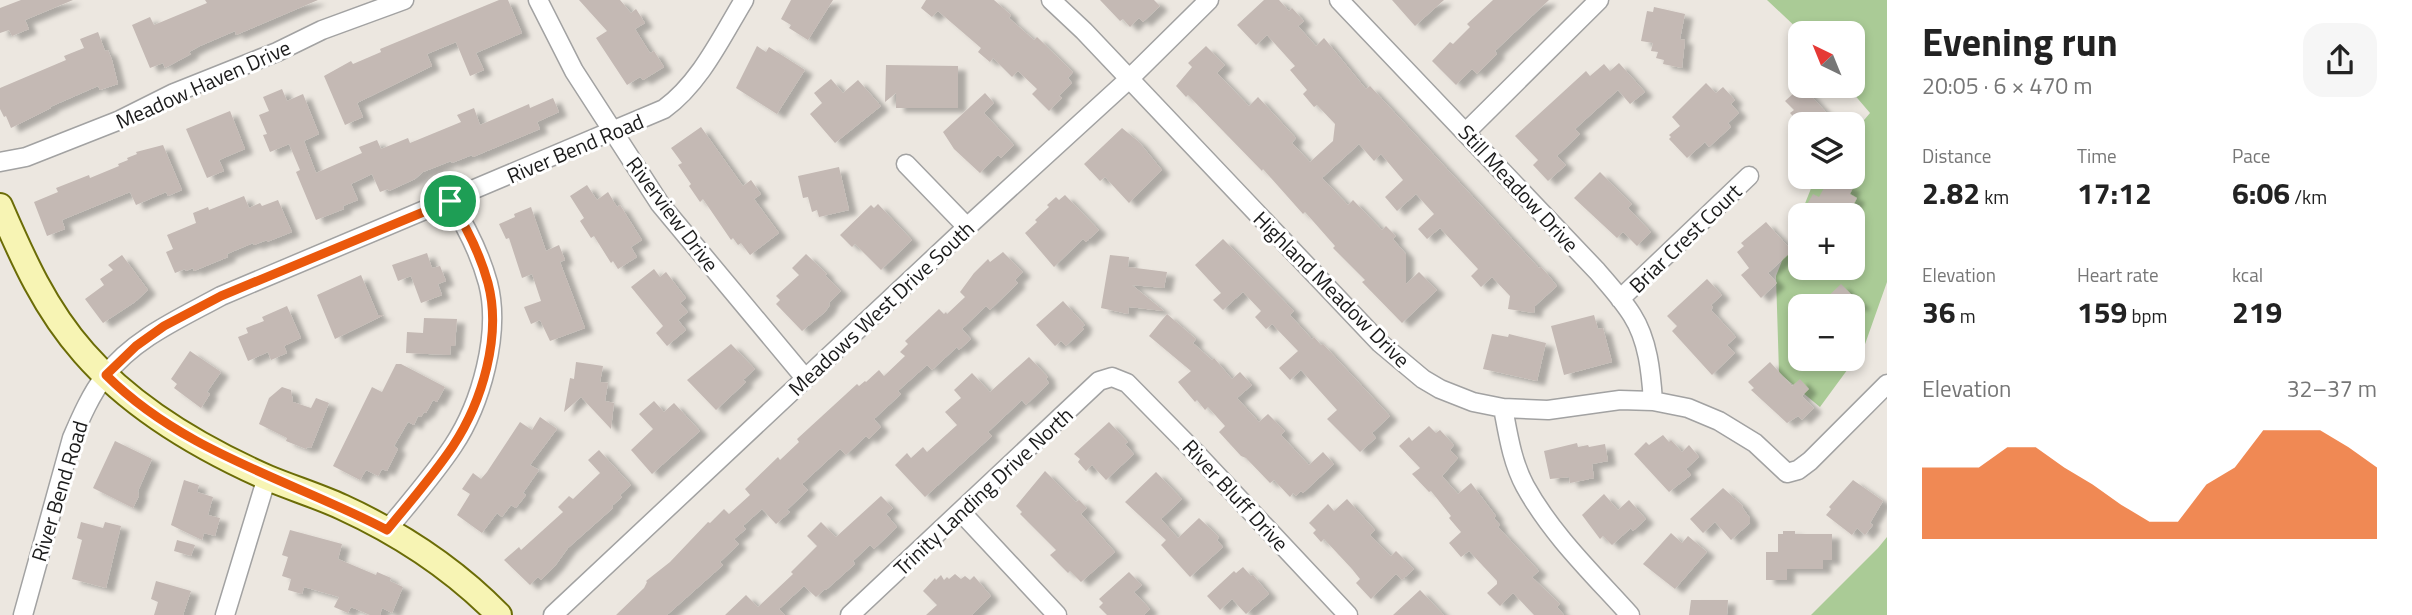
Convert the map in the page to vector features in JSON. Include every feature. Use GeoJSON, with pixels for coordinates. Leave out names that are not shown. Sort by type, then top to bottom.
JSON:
{"type":"FeatureCollection","features":[{"type":"Feature","properties":{"kind":"street","name":"Meadow Haven Drive"},"geometry":{"type":"LineString","coordinates":[[0,162],[26,157],[120,120],[174,93],[323,30],[404,0]]}},
{"type":"Feature","properties":{"kind":"street","name":"Riverview Drive"},"geometry":{"type":"LineString","coordinates":[[538,0],[574,71],[660,204],[806,378]]}},
{"type":"Feature","properties":{"kind":"street","name":"River Bend Road"},"geometry":{"type":"LineString","coordinates":[[23,615],[72,438],[82,413],[106,375],[136,346],[164,326],[221,296],[664,109],[679,99],[691,85],[744,0]]}},
{"type":"Feature","properties":{"kind":"street","name":"Highland Meadow Drive"},"geometry":{"type":"LineString","coordinates":[[1051,0],[1084,31],[1380,343],[1423,379],[1440,389],[1473,402],[1503,408],[1548,410],[1620,400],[1653,401],[1688,408],[1719,421],[1755,443],[1787,472],[1798,470],[1810,461],[1887,384]]}},
{"type":"Feature","properties":{"kind":"street","name":"Meadows West Drive South"},"geometry":{"type":"LineString","coordinates":[[553,615],[1128,80],[1209,0]]}},
{"type":"Feature","properties":{"kind":"street","name":"Still Meadow Drive"},"geometry":{"type":"LineString","coordinates":[[1339,0],[1597,271],[1620,299],[1641,332],[1651,370],[1653,401]]}},
{"type":"Feature","properties":{"kind":"street"},"geometry":{"type":"LineString","coordinates":[[1466,132],[1599,0]]}},
{"type":"Feature","properties":{"kind":"street"},"geometry":{"type":"LineString","coordinates":[[906,164],[967,227]]}},
{"type":"Feature","properties":{"kind":"street","name":"Briar Crest Court"},"geometry":{"type":"LineString","coordinates":[[1620,299],[1749,176]]}},
{"type":"Feature","properties":{"kind":"street"},"geometry":{"type":"LineString","coordinates":[[387,530],[454,444],[475,401],[489,356],[491,306],[488,284],[465,225],[450,201]]}},
{"type":"Feature","properties":{"kind":"street"},"geometry":{"type":"LineString","coordinates":[[0,206],[32,278],[50,309],[84,353],[161,421],[267,477],[342,507],[387,530],[439,562],[499,615]]}},
{"type":"Feature","properties":{"kind":"street","name":"Trinity Landing Drive North"},"geometry":{"type":"LineString","coordinates":[[850,615],[1099,381],[1112,377],[1120,380]]}},
{"type":"Feature","properties":{"kind":"street","name":"River Bluff Drive"},"geometry":{"type":"LineString","coordinates":[[1120,380],[1127,383],[1195,452],[1348,615]]}},
{"type":"Feature","properties":{"kind":"street"},"geometry":{"type":"LineString","coordinates":[[1503,408],[1510,444],[1524,484],[1546,519],[1630,615]]}},
{"type":"Feature","properties":{"kind":"street"},"geometry":{"type":"LineString","coordinates":[[225,615],[267,477]]}},
{"type":"Feature","properties":{"kind":"street"},"geometry":{"type":"LineString","coordinates":[[961,512],[1057,615]]}},
{"type":"Feature","properties":{"kind":"green space"},"geometry":{"type":"Polygon","coordinates":[[[1767,0],[1887,0],[1887,282],[1865,344],[1865,294],[1788,294],[1788,371],[1846,371],[1820,407],[1779,373],[1776,276],[1788,246],[1788,280],[1865,280],[1865,203],[1805,203],[1811,189],[1865,189],[1865,119],[1870,113],[1857,98],[1866,98],[1866,21],[1789,21],[1767,0]]]}},
{"type":"Feature","properties":{"kind":"green space"},"geometry":{"type":"Polygon","coordinates":[[[1887,537],[1887,615],[1811,615],[1878,548],[1887,537]]]}},
{"type":"Feature","properties":{"kind":"building"},"geometry":{"type":"Polygon","coordinates":[[[21,0],[73,0],[25,20],[29,29],[12,36],[9,30],[0,33],[0,8],[21,0]]]}},
{"type":"Feature","properties":{"kind":"building"},"geometry":{"type":"Polygon","coordinates":[[[205,0],[318,0],[236,35],[235,31],[200,46],[165,68],[163,63],[150,68],[132,25],[150,17],[154,25],[207,3],[205,0]]]}},
{"type":"Feature","properties":{"kind":"building"},"geometry":{"type":"Polygon","coordinates":[[[499,0],[508,0],[522,33],[476,53],[484,70],[470,76],[456,42],[427,54],[432,66],[357,103],[363,117],[345,125],[324,76],[351,61],[353,64],[381,52],[380,49],[499,0]]]}},
{"type":"Feature","properties":{"kind":"building"},"geometry":{"type":"Polygon","coordinates":[[[579,0],[620,0],[631,13],[636,9],[645,23],[635,29],[650,53],[654,51],[664,67],[643,80],[640,77],[627,85],[596,38],[607,31],[579,0]]]}},
{"type":"Feature","properties":{"kind":"building"},"geometry":{"type":"Polygon","coordinates":[[[791,0],[833,0],[808,40],[789,28],[791,25],[781,19],[791,0]]]}},
{"type":"Feature","properties":{"kind":"building"},"geometry":{"type":"Polygon","coordinates":[[[926,0],[994,0],[1011,15],[1009,18],[1034,40],[1037,37],[1073,72],[1068,78],[1072,83],[1049,111],[1032,94],[1037,89],[1018,71],[1012,77],[993,58],[990,62],[978,52],[981,48],[938,11],[932,17],[921,8],[926,0]]]}},
{"type":"Feature","properties":{"kind":"building"},"geometry":{"type":"Polygon","coordinates":[[[1100,0],[1154,0],[1160,6],[1143,22],[1139,18],[1130,27],[1123,19],[1120,21],[1100,0]]]}},
{"type":"Feature","properties":{"kind":"building"},"geometry":{"type":"Polygon","coordinates":[[[1264,0],[1279,0],[1289,11],[1292,8],[1304,21],[1298,26],[1316,46],[1324,38],[1366,89],[1370,86],[1549,276],[1557,286],[1535,306],[1534,313],[1508,309],[1510,296],[1492,277],[1481,287],[1471,276],[1478,269],[1440,228],[1427,239],[1418,229],[1434,214],[1416,194],[1397,211],[1385,197],[1403,180],[1381,154],[1374,161],[1359,144],[1322,178],[1348,205],[1353,200],[1382,230],[1386,226],[1396,236],[1393,239],[1406,254],[1406,284],[1419,272],[1437,290],[1402,323],[1362,282],[1365,280],[1333,248],[1335,246],[1305,212],[1303,214],[1263,169],[1262,171],[1176,86],[1192,67],[1188,63],[1206,46],[1225,65],[1217,73],[1249,106],[1258,97],[1296,138],[1292,143],[1310,162],[1333,141],[1335,124],[1303,94],[1307,90],[1290,70],[1295,66],[1267,35],[1256,45],[1237,25],[1264,0]]]}},
{"type":"Feature","properties":{"kind":"building"},"geometry":{"type":"Polygon","coordinates":[[[1392,0],[1444,0],[1415,26],[1392,0]]]}},
{"type":"Feature","properties":{"kind":"building"},"geometry":{"type":"Polygon","coordinates":[[[1493,0],[1549,0],[1495,51],[1497,54],[1477,74],[1472,69],[1456,85],[1432,61],[1450,42],[1453,44],[1470,27],[1467,24],[1493,0]]]}},
{"type":"Feature","properties":{"kind":"building"},"geometry":{"type":"Polygon","coordinates":[[[1654,7],[1685,14],[1680,39],[1685,40],[1682,68],[1663,64],[1664,60],[1656,58],[1658,52],[1651,51],[1653,43],[1641,41],[1647,11],[1653,12],[1654,7]]]}},
{"type":"Feature","properties":{"kind":"building"},"geometry":{"type":"Polygon","coordinates":[[[98,32],[105,51],[108,50],[112,60],[118,84],[100,90],[98,86],[11,128],[0,109],[0,88],[66,60],[64,56],[84,48],[80,39],[98,32]]]}},
{"type":"Feature","properties":{"kind":"building"},"geometry":{"type":"Polygon","coordinates":[[[757,46],[766,52],[769,47],[805,70],[777,114],[736,88],[757,46]]]}},
{"type":"Feature","properties":{"kind":"building"},"geometry":{"type":"Polygon","coordinates":[[[1619,63],[1645,92],[1630,104],[1618,90],[1575,129],[1580,134],[1557,156],[1566,165],[1548,181],[1533,165],[1538,160],[1515,136],[1586,71],[1590,76],[1604,64],[1610,71],[1619,63]]]}},
{"type":"Feature","properties":{"kind":"building"},"geometry":{"type":"Polygon","coordinates":[[[886,65],[958,66],[958,108],[896,108],[896,93],[885,102],[886,65]]]}},
{"type":"Feature","properties":{"kind":"building"},"geometry":{"type":"Polygon","coordinates":[[[831,79],[843,93],[858,80],[881,106],[835,143],[810,114],[822,103],[814,93],[831,79]]]}},
{"type":"Feature","properties":{"kind":"building"},"geometry":{"type":"Polygon","coordinates":[[[1706,83],[1716,93],[1723,87],[1735,100],[1731,104],[1739,113],[1728,123],[1731,127],[1709,147],[1705,142],[1687,158],[1669,139],[1669,135],[1680,126],[1672,117],[1706,83]]]}},
{"type":"Feature","properties":{"kind":"building"},"geometry":{"type":"Polygon","coordinates":[[[282,89],[287,101],[303,94],[319,134],[304,141],[316,173],[362,153],[359,147],[377,140],[381,149],[408,138],[410,143],[461,122],[457,115],[474,108],[480,125],[529,104],[530,108],[553,98],[559,112],[537,122],[540,129],[473,157],[472,155],[452,163],[451,161],[423,172],[415,179],[389,191],[380,192],[372,174],[351,184],[358,200],[343,206],[344,209],[316,220],[296,172],[300,170],[289,144],[270,152],[263,135],[267,134],[259,115],[269,111],[263,97],[282,89]]]}},
{"type":"Feature","properties":{"kind":"building"},"geometry":{"type":"Polygon","coordinates":[[[985,93],[994,103],[984,113],[1014,145],[1001,158],[998,155],[980,173],[954,149],[943,132],[985,93]]]}},
{"type":"Feature","properties":{"kind":"building"},"geometry":{"type":"Polygon","coordinates":[[[1788,98],[1813,98],[1826,112],[1791,112],[1794,110],[1785,101],[1788,98]]]}},
{"type":"Feature","properties":{"kind":"building"},"geometry":{"type":"Polygon","coordinates":[[[230,111],[245,149],[219,160],[224,171],[207,178],[186,129],[230,111]]]}},
{"type":"Feature","properties":{"kind":"building"},"geometry":{"type":"Polygon","coordinates":[[[701,127],[743,186],[751,180],[761,194],[754,199],[779,233],[750,255],[741,243],[738,245],[733,238],[731,240],[703,199],[700,202],[678,165],[682,163],[671,148],[701,127]]]}},
{"type":"Feature","properties":{"kind":"building"},"geometry":{"type":"Polygon","coordinates":[[[1122,128],[1139,142],[1162,170],[1129,203],[1105,177],[1100,181],[1084,164],[1122,128]]]}},
{"type":"Feature","properties":{"kind":"building"},"geometry":{"type":"Polygon","coordinates":[[[163,145],[182,190],[168,196],[166,192],[136,205],[130,192],[62,220],[65,229],[47,236],[34,202],[58,192],[56,188],[119,166],[118,164],[128,160],[127,158],[137,154],[136,152],[163,145]]]}},
{"type":"Feature","properties":{"kind":"building"},"geometry":{"type":"Polygon","coordinates":[[[839,167],[849,210],[819,217],[817,210],[812,212],[808,197],[803,198],[798,176],[839,167]]]}},
{"type":"Feature","properties":{"kind":"building"},"geometry":{"type":"Polygon","coordinates":[[[1600,172],[1632,204],[1628,208],[1651,232],[1637,246],[1623,232],[1617,238],[1574,198],[1600,172]]]}},
{"type":"Feature","properties":{"kind":"building"},"geometry":{"type":"Polygon","coordinates":[[[587,185],[597,200],[608,192],[617,207],[620,205],[642,240],[631,247],[637,257],[618,269],[613,261],[611,263],[594,236],[591,238],[580,221],[584,218],[570,196],[587,185]]]}},
{"type":"Feature","properties":{"kind":"building"},"geometry":{"type":"Polygon","coordinates":[[[1823,189],[1852,189],[1850,194],[1857,198],[1854,203],[1808,203],[1813,194],[1819,197],[1823,189]]]}},
{"type":"Feature","properties":{"kind":"building"},"geometry":{"type":"Polygon","coordinates":[[[1065,195],[1099,230],[1086,242],[1083,239],[1054,267],[1025,233],[1049,207],[1047,205],[1056,197],[1059,200],[1065,195]]]}},
{"type":"Feature","properties":{"kind":"building"},"geometry":{"type":"Polygon","coordinates":[[[244,196],[249,208],[278,200],[292,232],[267,242],[253,243],[194,271],[193,268],[175,273],[166,252],[173,249],[167,235],[196,223],[193,213],[208,207],[209,210],[244,196]]]}},
{"type":"Feature","properties":{"kind":"building"},"geometry":{"type":"Polygon","coordinates":[[[878,204],[912,240],[881,270],[855,244],[852,247],[840,235],[871,205],[874,208],[878,204]]]}},
{"type":"Feature","properties":{"kind":"building"},"geometry":{"type":"Polygon","coordinates":[[[531,207],[546,251],[559,245],[565,260],[560,262],[585,328],[550,341],[540,320],[531,324],[524,307],[541,301],[532,274],[522,278],[509,238],[506,239],[499,224],[531,207]]]}},
{"type":"Feature","properties":{"kind":"building"},"geometry":{"type":"Polygon","coordinates":[[[1766,222],[1788,247],[1788,255],[1768,273],[1777,283],[1761,298],[1741,275],[1749,268],[1737,252],[1744,246],[1741,243],[1766,222]]]}},
{"type":"Feature","properties":{"kind":"building"},"geometry":{"type":"Polygon","coordinates":[[[1223,239],[1294,311],[1290,315],[1312,339],[1314,337],[1323,344],[1390,416],[1372,433],[1376,438],[1360,452],[1327,419],[1337,410],[1301,370],[1290,380],[1279,368],[1298,351],[1272,324],[1266,329],[1255,317],[1261,311],[1243,292],[1223,310],[1213,300],[1221,293],[1195,265],[1223,239]]]}},
{"type":"Feature","properties":{"kind":"building"},"geometry":{"type":"Polygon","coordinates":[[[1003,252],[1023,272],[1015,280],[1018,283],[990,310],[986,306],[962,329],[971,339],[959,350],[957,347],[932,370],[927,365],[898,391],[901,394],[874,419],[881,427],[869,439],[866,436],[846,455],[840,449],[802,484],[808,490],[776,524],[762,509],[743,526],[746,529],[734,539],[739,544],[720,562],[723,565],[667,615],[616,615],[644,588],[646,581],[670,562],[708,522],[724,509],[729,514],[750,495],[745,489],[778,457],[780,460],[799,442],[797,439],[857,384],[859,386],[866,382],[879,370],[884,376],[905,356],[900,352],[908,344],[905,341],[939,309],[947,314],[965,297],[960,292],[974,273],[988,259],[990,262],[1003,252]]]}},
{"type":"Feature","properties":{"kind":"building"},"geometry":{"type":"Polygon","coordinates":[[[427,253],[432,268],[440,266],[446,281],[438,284],[442,295],[421,303],[411,276],[398,281],[392,265],[427,253]]]}},
{"type":"Feature","properties":{"kind":"building"},"geometry":{"type":"Polygon","coordinates":[[[806,254],[841,291],[829,303],[825,312],[802,331],[776,304],[780,300],[776,296],[799,275],[792,268],[806,254]]]}},
{"type":"Feature","properties":{"kind":"building"},"geometry":{"type":"Polygon","coordinates":[[[122,255],[148,290],[103,323],[85,299],[104,285],[100,279],[113,270],[108,265],[122,255]]]}},
{"type":"Feature","properties":{"kind":"building"},"geometry":{"type":"Polygon","coordinates":[[[1110,255],[1129,257],[1128,267],[1167,272],[1164,288],[1132,285],[1164,311],[1129,307],[1128,314],[1101,308],[1110,255]]]}},
{"type":"Feature","properties":{"kind":"building"},"geometry":{"type":"Polygon","coordinates":[[[654,269],[660,277],[666,272],[686,298],[680,303],[688,312],[678,320],[686,330],[667,346],[656,333],[663,326],[631,287],[654,269]]]}},
{"type":"Feature","properties":{"kind":"building"},"geometry":{"type":"Polygon","coordinates":[[[361,275],[378,315],[384,315],[335,339],[317,295],[361,275]]]}},
{"type":"Feature","properties":{"kind":"building"},"geometry":{"type":"Polygon","coordinates":[[[1707,279],[1722,295],[1711,305],[1711,310],[1736,337],[1727,345],[1735,353],[1712,375],[1672,331],[1677,326],[1667,316],[1707,279]]]}},
{"type":"Feature","properties":{"kind":"building"},"geometry":{"type":"Polygon","coordinates":[[[1841,284],[1851,294],[1831,294],[1841,284]]]}},
{"type":"Feature","properties":{"kind":"building"},"geometry":{"type":"Polygon","coordinates":[[[1063,301],[1085,325],[1066,346],[1061,341],[1055,346],[1036,325],[1063,301]]]}},
{"type":"Feature","properties":{"kind":"building"},"geometry":{"type":"Polygon","coordinates":[[[287,306],[301,338],[284,346],[287,353],[271,360],[268,352],[248,361],[238,337],[248,333],[246,328],[264,321],[262,317],[287,306]]]}},
{"type":"Feature","properties":{"kind":"building"},"geometry":{"type":"Polygon","coordinates":[[[1167,314],[1196,339],[1193,343],[1212,360],[1214,358],[1232,379],[1240,372],[1252,385],[1237,398],[1259,422],[1268,414],[1285,431],[1281,435],[1309,465],[1323,452],[1334,464],[1303,493],[1301,491],[1296,496],[1293,493],[1290,497],[1274,480],[1270,483],[1219,432],[1225,426],[1208,407],[1205,410],[1197,400],[1195,402],[1178,382],[1191,371],[1149,336],[1167,314]]]}},
{"type":"Feature","properties":{"kind":"building"},"geometry":{"type":"Polygon","coordinates":[[[1594,315],[1598,329],[1603,328],[1612,362],[1564,375],[1551,326],[1594,315]]]}},
{"type":"Feature","properties":{"kind":"building"},"geometry":{"type":"Polygon","coordinates":[[[424,318],[457,319],[455,346],[451,346],[450,355],[406,353],[407,332],[423,333],[424,318]]]}},
{"type":"Feature","properties":{"kind":"building"},"geometry":{"type":"Polygon","coordinates":[[[1492,334],[1508,337],[1509,334],[1546,343],[1537,381],[1483,369],[1492,334]]]}},
{"type":"Feature","properties":{"kind":"building"},"geometry":{"type":"Polygon","coordinates":[[[731,344],[755,369],[743,380],[746,382],[716,410],[687,380],[731,344]]]}},
{"type":"Feature","properties":{"kind":"building"},"geometry":{"type":"Polygon","coordinates":[[[190,351],[221,372],[207,392],[210,394],[201,408],[174,388],[177,384],[171,379],[190,351]]]}},
{"type":"Feature","properties":{"kind":"building"},"geometry":{"type":"Polygon","coordinates":[[[1029,357],[1048,377],[1046,379],[1049,383],[1026,405],[1022,400],[988,432],[992,436],[925,497],[895,465],[907,453],[911,458],[923,447],[927,452],[957,425],[945,412],[961,398],[954,390],[972,373],[990,392],[1029,357]]]}},
{"type":"Feature","properties":{"kind":"building"},"geometry":{"type":"Polygon","coordinates":[[[576,362],[603,366],[600,382],[608,383],[605,401],[614,403],[611,429],[581,397],[564,412],[570,378],[574,379],[576,362]]]}},
{"type":"Feature","properties":{"kind":"building"},"geometry":{"type":"Polygon","coordinates":[[[1770,362],[1792,386],[1800,379],[1809,389],[1802,396],[1814,408],[1802,420],[1798,416],[1787,423],[1751,390],[1754,388],[1748,382],[1770,362]]]}},
{"type":"Feature","properties":{"kind":"building"},"geometry":{"type":"Polygon","coordinates":[[[396,364],[401,364],[445,387],[437,402],[433,400],[426,413],[418,416],[414,425],[408,422],[394,446],[398,449],[387,471],[382,469],[378,476],[366,470],[360,480],[333,466],[372,387],[382,392],[396,364]]]}},
{"type":"Feature","properties":{"kind":"building"},"geometry":{"type":"Polygon","coordinates":[[[282,387],[291,390],[293,402],[311,408],[316,398],[329,403],[311,448],[306,449],[286,441],[287,438],[259,424],[269,398],[282,387]]]}},
{"type":"Feature","properties":{"kind":"building"},"geometry":{"type":"Polygon","coordinates":[[[654,401],[664,412],[674,403],[700,431],[652,474],[631,450],[653,429],[639,414],[654,401]]]}},
{"type":"Feature","properties":{"kind":"building"},"geometry":{"type":"Polygon","coordinates":[[[540,417],[557,429],[530,465],[539,470],[516,508],[511,505],[502,517],[497,513],[482,533],[457,515],[470,494],[462,489],[473,473],[481,479],[520,422],[532,430],[540,417]]]}},
{"type":"Feature","properties":{"kind":"building"},"geometry":{"type":"Polygon","coordinates":[[[1109,422],[1128,442],[1125,444],[1134,454],[1106,480],[1092,465],[1086,471],[1074,454],[1109,422]]]}},
{"type":"Feature","properties":{"kind":"building"},"geometry":{"type":"Polygon","coordinates":[[[1429,426],[1436,433],[1440,430],[1454,445],[1450,450],[1458,458],[1442,476],[1458,494],[1471,483],[1496,516],[1494,518],[1500,525],[1498,527],[1539,571],[1532,577],[1560,604],[1557,607],[1564,615],[1534,615],[1513,593],[1500,606],[1487,593],[1497,581],[1469,551],[1461,557],[1449,543],[1461,532],[1431,491],[1412,474],[1420,468],[1399,446],[1409,437],[1412,441],[1429,426]]]}},
{"type":"Feature","properties":{"kind":"building"},"geometry":{"type":"Polygon","coordinates":[[[1663,435],[1682,452],[1689,445],[1699,457],[1686,469],[1691,475],[1669,492],[1634,454],[1646,442],[1649,445],[1663,435]]]}},
{"type":"Feature","properties":{"kind":"building"},"geometry":{"type":"Polygon","coordinates":[[[115,441],[152,459],[133,508],[93,488],[115,441]]]}},
{"type":"Feature","properties":{"kind":"building"},"geometry":{"type":"Polygon","coordinates":[[[1577,443],[1578,447],[1605,444],[1608,461],[1592,464],[1594,478],[1570,483],[1569,477],[1550,479],[1544,451],[1577,443]]]}},
{"type":"Feature","properties":{"kind":"building"},"geometry":{"type":"Polygon","coordinates":[[[599,450],[631,485],[620,495],[622,497],[613,508],[568,548],[541,580],[538,577],[530,585],[504,560],[519,547],[521,550],[563,512],[558,507],[569,496],[573,499],[600,473],[588,460],[599,450]]]}},
{"type":"Feature","properties":{"kind":"building"},"geometry":{"type":"Polygon","coordinates":[[[1045,471],[1076,502],[1079,500],[1087,508],[1081,514],[1115,552],[1081,582],[1050,555],[1056,550],[1020,514],[1022,512],[1016,506],[1045,471]]]}},
{"type":"Feature","properties":{"kind":"building"},"geometry":{"type":"Polygon","coordinates":[[[1156,472],[1182,499],[1161,519],[1178,538],[1199,518],[1219,537],[1217,540],[1223,547],[1190,577],[1161,545],[1166,540],[1125,502],[1156,472]]]}},
{"type":"Feature","properties":{"kind":"building"},"geometry":{"type":"Polygon","coordinates":[[[184,480],[199,485],[197,492],[213,497],[208,515],[220,518],[215,536],[204,533],[202,540],[171,525],[184,480]]]}},
{"type":"Feature","properties":{"kind":"building"},"geometry":{"type":"Polygon","coordinates":[[[1853,480],[1883,501],[1870,523],[1873,525],[1865,535],[1857,528],[1852,535],[1826,515],[1831,509],[1829,507],[1853,480]]]}},
{"type":"Feature","properties":{"kind":"building"},"geometry":{"type":"Polygon","coordinates":[[[1723,488],[1743,506],[1750,518],[1750,523],[1731,540],[1715,522],[1703,533],[1690,519],[1723,488]]]}},
{"type":"Feature","properties":{"kind":"building"},"geometry":{"type":"Polygon","coordinates":[[[1604,494],[1618,510],[1629,500],[1646,519],[1612,545],[1603,536],[1600,539],[1582,515],[1604,494]]]}},
{"type":"Feature","properties":{"kind":"building"},"geometry":{"type":"Polygon","coordinates":[[[881,496],[893,508],[886,514],[897,527],[874,549],[870,545],[853,561],[855,564],[826,590],[816,597],[804,586],[779,609],[785,615],[725,615],[746,595],[758,607],[793,574],[791,572],[817,546],[807,536],[821,522],[836,537],[881,496]]]}},
{"type":"Feature","properties":{"kind":"building"},"geometry":{"type":"Polygon","coordinates":[[[1347,499],[1375,530],[1370,535],[1391,556],[1396,551],[1414,569],[1402,580],[1396,574],[1371,599],[1356,583],[1360,579],[1352,569],[1324,539],[1321,542],[1313,533],[1316,530],[1309,523],[1328,504],[1334,511],[1347,499]]]}},
{"type":"Feature","properties":{"kind":"building"},"geometry":{"type":"Polygon","coordinates":[[[81,522],[103,528],[105,522],[121,526],[106,588],[72,579],[82,540],[77,538],[81,522]]]}},
{"type":"Feature","properties":{"kind":"building"},"geometry":{"type":"Polygon","coordinates":[[[290,530],[342,544],[338,559],[376,575],[377,572],[391,578],[390,581],[403,587],[392,613],[382,608],[380,615],[370,615],[351,607],[348,613],[334,607],[339,597],[304,587],[302,594],[288,590],[291,579],[282,576],[288,557],[282,555],[290,530]]]}},
{"type":"Feature","properties":{"kind":"building"},"geometry":{"type":"Polygon","coordinates":[[[1783,531],[1795,531],[1795,534],[1832,534],[1832,560],[1823,560],[1823,569],[1787,569],[1787,580],[1766,580],[1766,552],[1778,552],[1778,534],[1783,534],[1783,531]]]}},
{"type":"Feature","properties":{"kind":"building"},"geometry":{"type":"Polygon","coordinates":[[[1671,533],[1682,543],[1688,536],[1707,552],[1675,589],[1643,564],[1671,533]]]}},
{"type":"Feature","properties":{"kind":"building"},"geometry":{"type":"Polygon","coordinates":[[[177,540],[195,545],[191,556],[174,551],[177,540]]]}},
{"type":"Feature","properties":{"kind":"building"},"geometry":{"type":"Polygon","coordinates":[[[1243,567],[1269,594],[1246,614],[1232,599],[1220,610],[1207,596],[1234,571],[1236,573],[1243,567]]]}},
{"type":"Feature","properties":{"kind":"building"},"geometry":{"type":"Polygon","coordinates":[[[1129,572],[1142,585],[1134,592],[1150,609],[1144,615],[1107,615],[1099,607],[1103,603],[1099,599],[1129,572]]]}},
{"type":"Feature","properties":{"kind":"building"},"geometry":{"type":"Polygon","coordinates":[[[955,574],[961,579],[965,576],[970,580],[974,576],[991,596],[972,615],[926,615],[937,605],[923,591],[935,578],[936,580],[941,575],[944,580],[947,577],[949,579],[955,574]]]}},
{"type":"Feature","properties":{"kind":"building"},"geometry":{"type":"Polygon","coordinates":[[[156,581],[191,591],[183,615],[154,615],[158,602],[151,599],[156,581]]]}},
{"type":"Feature","properties":{"kind":"building"},"geometry":{"type":"Polygon","coordinates":[[[1420,590],[1444,615],[1393,615],[1420,590]]]}},
{"type":"Feature","properties":{"kind":"building"},"geometry":{"type":"Polygon","coordinates":[[[1691,600],[1728,600],[1727,615],[1689,615],[1691,600]]]}},
{"type":"Feature","properties":{"kind":"route"},"geometry":{"type":"LineString","coordinates":[[450,201],[465,225],[488,284],[491,306],[489,356],[475,401],[454,444],[387,530],[342,507],[267,477],[191,439],[161,421],[106,375],[136,346],[164,326],[221,296],[450,201]]}}]}
